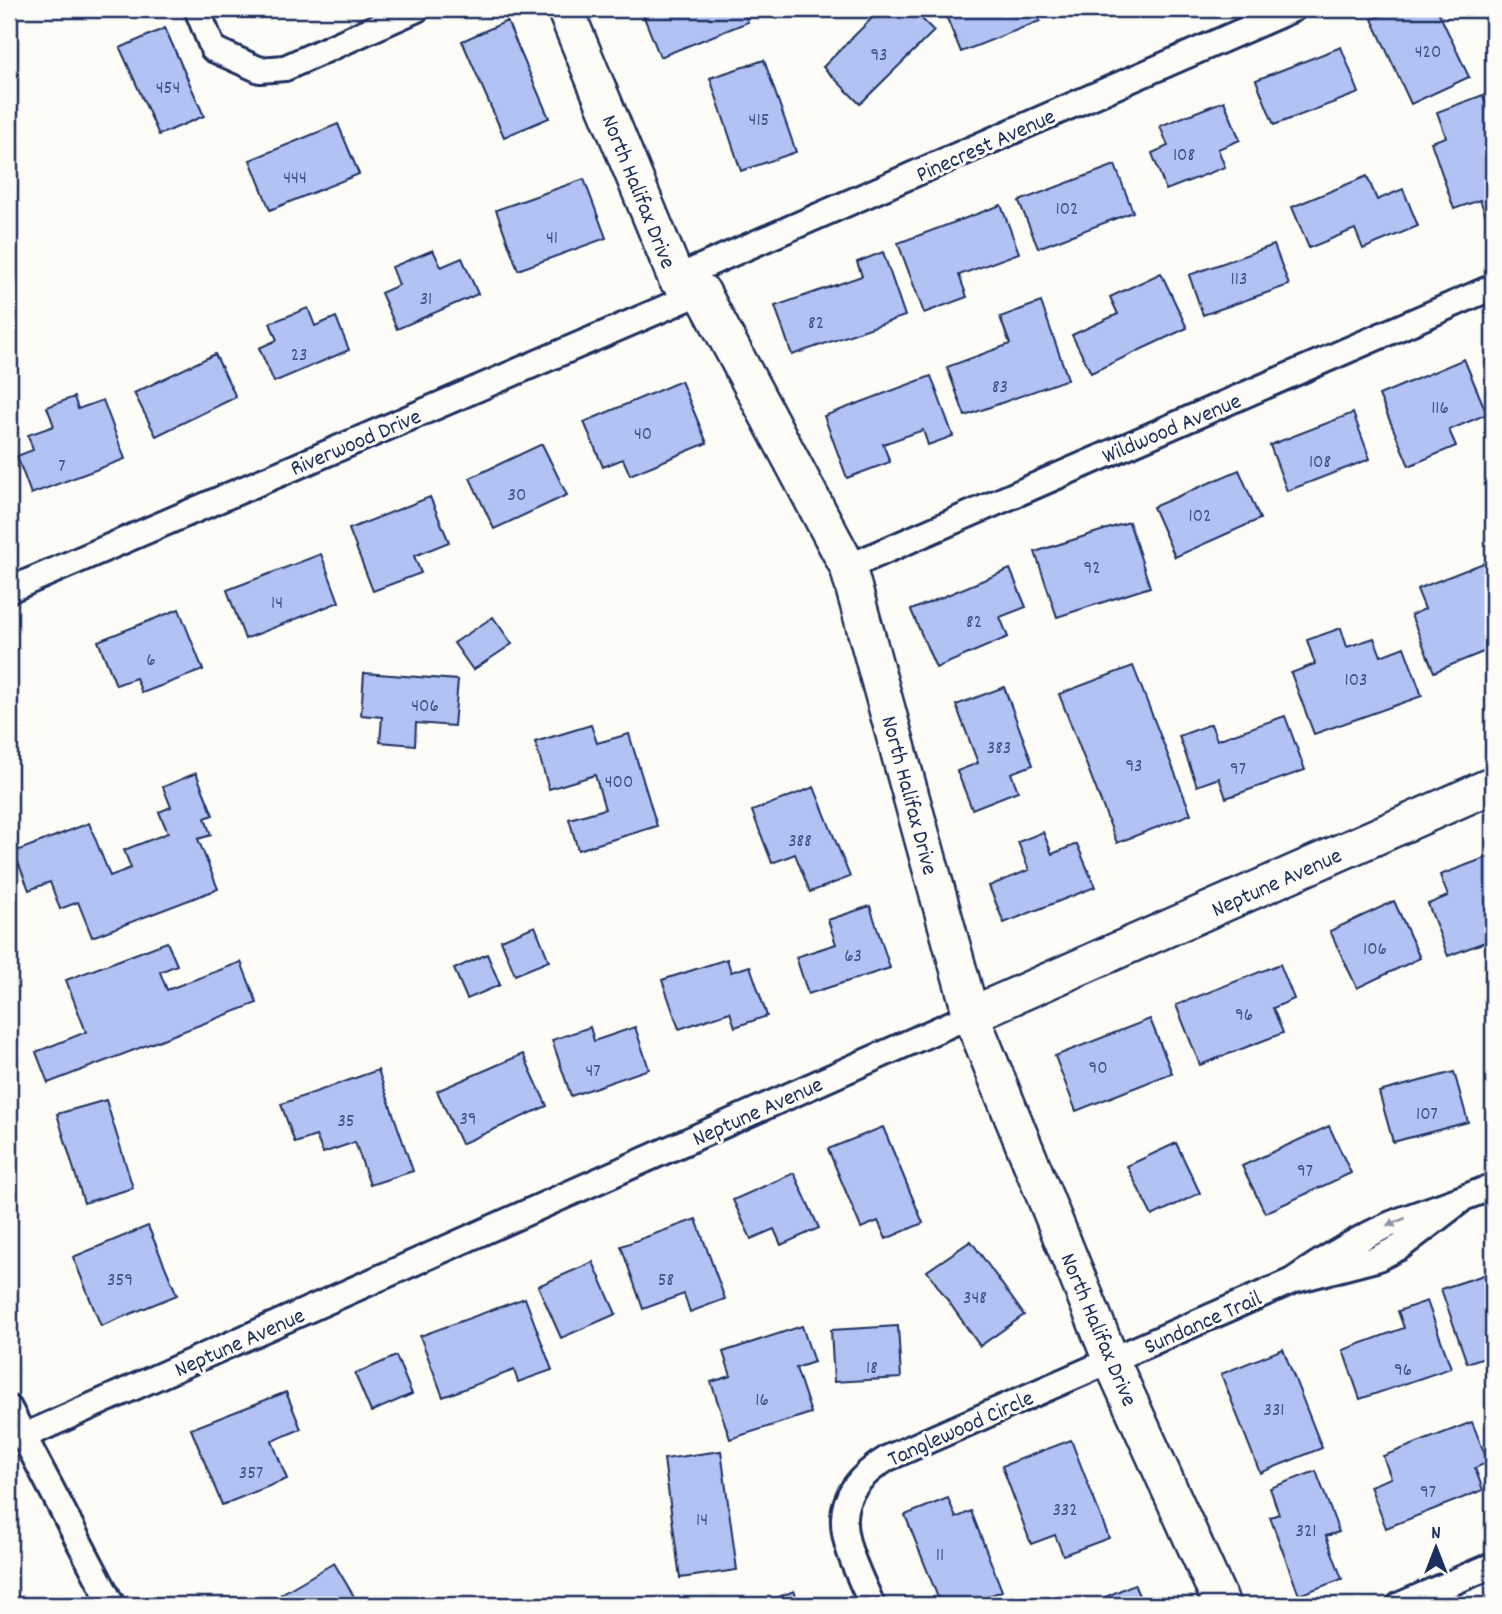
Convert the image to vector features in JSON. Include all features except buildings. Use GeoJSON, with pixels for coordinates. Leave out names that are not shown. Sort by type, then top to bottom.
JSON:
{"type":"FeatureCollection","features":[{"type":"Feature","properties":{"kind":"street"},"geometry":{"type":"LineString","coordinates":[[197,9],[213,49],[260,70],[285,68],[417,9]]}},
{"type":"Feature","properties":{"kind":"street","name":"North Halifax Drive"},"geometry":{"type":"LineString","coordinates":[[565,9],[689,285],[848,567],[971,1015],[1111,1360],[1222,1605]]}},
{"type":"Feature","properties":{"kind":"street","name":"Pinecrest Avenue"},"geometry":{"type":"LineString","coordinates":[[689,285],[1293,9]]}},
{"type":"Feature","properties":{"kind":"street","name":"Riverwood Drive"},"geometry":{"type":"LineString","coordinates":[[9,590],[689,285]]}},
{"type":"Feature","properties":{"kind":"street","name":"Wildwood Avenue"},"geometry":{"type":"LineString","coordinates":[[848,567],[1493,287]]}},
{"type":"Feature","properties":{"kind":"street","name":"Neptune Avenue"},"geometry":{"type":"LineString","coordinates":[[22,1437],[1493,785]]}},
{"type":"Feature","properties":{"kind":"street","name":"Sundance Trail"},"geometry":{"type":"LineString","coordinates":[[1111,1360],[1292,1281],[1343,1247],[1378,1230],[1425,1211],[1461,1201],[1493,1186]]}},
{"type":"Feature","properties":{"kind":"street","name":"Tanglewood Circle"},"geometry":{"type":"LineString","coordinates":[[872,1605],[843,1532],[848,1498],[857,1482],[888,1458],[1111,1360]]}},
{"type":"Feature","properties":{"kind":"street"},"geometry":{"type":"LineString","coordinates":[[9,1408],[112,1605]]}},
{"type":"Feature","properties":{"kind":"street"},"geometry":{"type":"LineString","coordinates":[[1400,1605],[1493,1565]]}}]}
